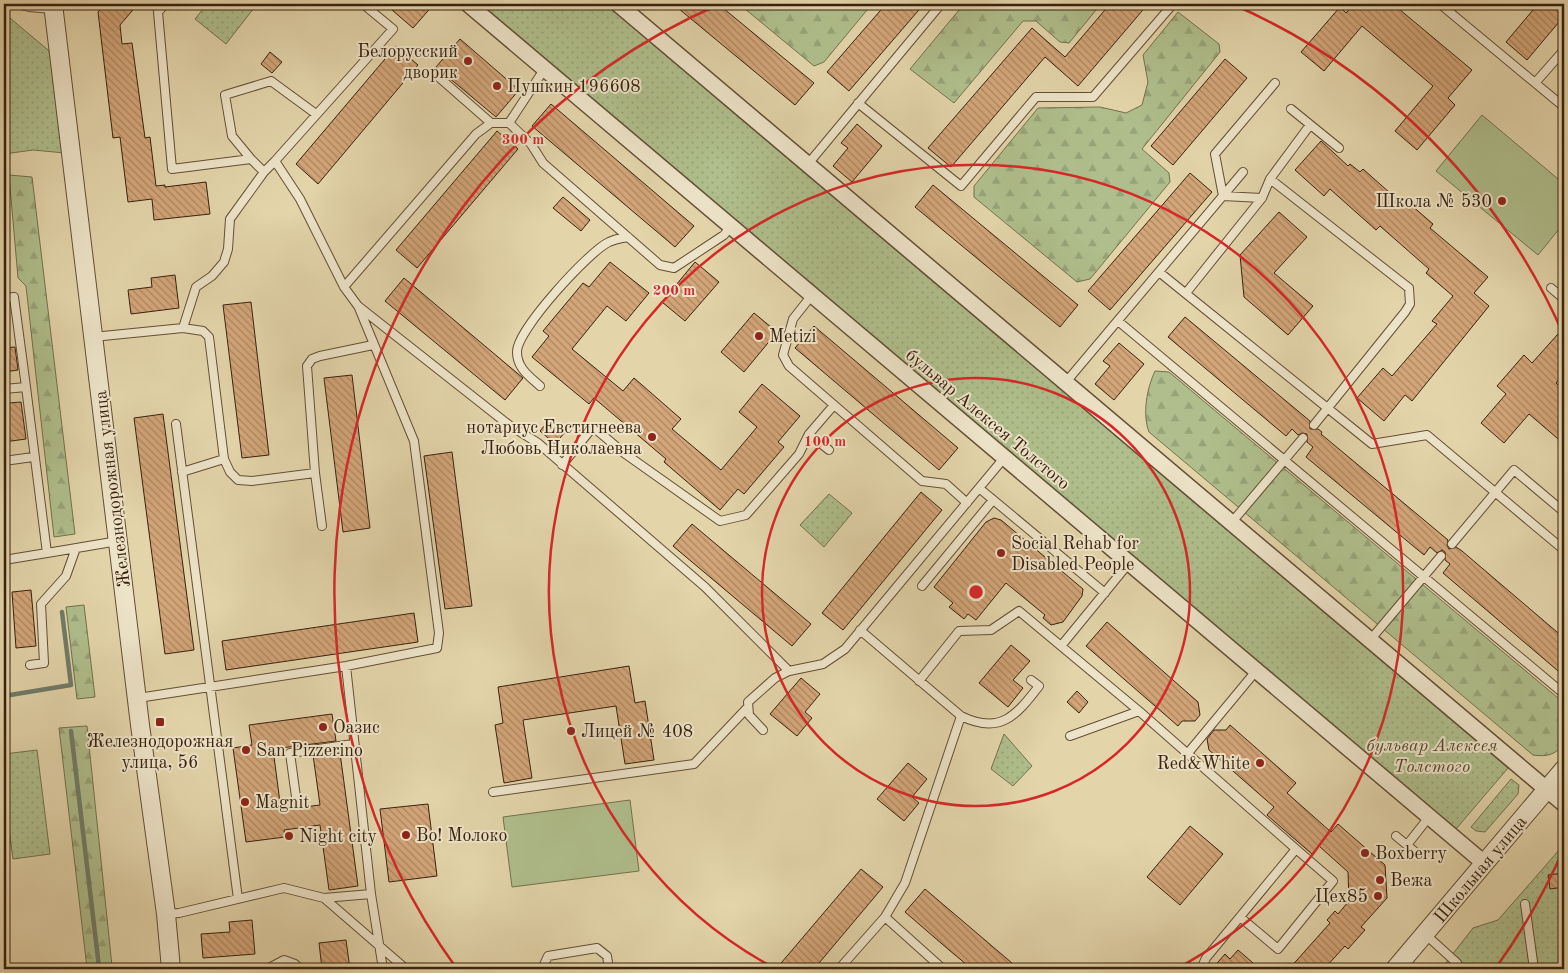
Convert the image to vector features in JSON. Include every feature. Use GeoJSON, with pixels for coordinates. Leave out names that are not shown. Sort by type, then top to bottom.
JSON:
{"type":"FeatureCollection","features":[{"type":"Feature","properties":{"kind":"street","name":"бульвар Алексея Толстого"},"geometry":{"type":"LineString","coordinates":[[468,4],[1484,863]]}},
{"type":"Feature","properties":{"kind":"street"},"geometry":{"type":"LineString","coordinates":[[618,4],[1548,788],[1564,804]]}},
{"type":"Feature","properties":{"kind":"street","name":"Железнодорожная улица"},"geometry":{"type":"LineString","coordinates":[[52,6],[73,162],[137,698],[166,914],[171,969]]}},
{"type":"Feature","properties":{"kind":"street","name":"Школьная улица"},"geometry":{"type":"LineString","coordinates":[[1395,969],[1564,769]]}},
{"type":"Feature","properties":{"kind":"lane"},"geometry":{"type":"LineString","coordinates":[[17,4],[29,7],[52,6]]}},
{"type":"Feature","properties":{"kind":"lane"},"geometry":{"type":"LineString","coordinates":[[165,4],[158,12],[172,169],[251,158]]}},
{"type":"Feature","properties":{"kind":"lane"},"geometry":{"type":"LineString","coordinates":[[183,328],[196,288],[212,276],[224,262],[228,249],[230,219],[264,172],[393,29],[363,4]]}},
{"type":"Feature","properties":{"kind":"lane"},"geometry":{"type":"LineString","coordinates":[[808,164],[940,4]]}},
{"type":"Feature","properties":{"kind":"lane"},"geometry":{"type":"LineString","coordinates":[[858,103],[961,186],[1036,97],[1093,97],[1173,4]]}},
{"type":"Feature","properties":{"kind":"lane"},"geometry":{"type":"LineString","coordinates":[[1440,4],[1564,107]]}},
{"type":"Feature","properties":{"kind":"lane"},"geometry":{"type":"LineString","coordinates":[[1535,83],[1564,50]]}},
{"type":"Feature","properties":{"kind":"lane"},"geometry":{"type":"LineString","coordinates":[[509,123],[545,68]]}},
{"type":"Feature","properties":{"kind":"lane"},"geometry":{"type":"LineString","coordinates":[[434,73],[491,123]]}},
{"type":"Feature","properties":{"kind":"lane"},"geometry":{"type":"LineString","coordinates":[[264,172],[232,136],[225,95],[271,81],[316,114]]}},
{"type":"Feature","properties":{"kind":"lane"},"geometry":{"type":"LineString","coordinates":[[1223,196],[1215,154],[1275,83]]}},
{"type":"Feature","properties":{"kind":"lane"},"geometry":{"type":"LineString","coordinates":[[1291,109],[1339,148]]}},
{"type":"Feature","properties":{"kind":"lane"},"geometry":{"type":"LineString","coordinates":[[344,288],[476,134],[491,123],[509,123],[531,144],[543,163],[660,265],[674,268],[724,235],[731,226]]}},
{"type":"Feature","properties":{"kind":"lane"},"geometry":{"type":"LineString","coordinates":[[1186,293],[1262,198],[1270,179],[1310,125]]}},
{"type":"Feature","properties":{"kind":"lane"},"geometry":{"type":"LineString","coordinates":[[275,161],[300,199],[344,288],[358,306],[509,424],[538,442],[562,465],[705,587],[789,670]]}},
{"type":"Feature","properties":{"kind":"lane"},"geometry":{"type":"LineString","coordinates":[[1066,382],[1243,172]]}},
{"type":"Feature","properties":{"kind":"lane"},"geometry":{"type":"LineString","coordinates":[[1270,179],[1409,288],[1410,304],[1405,312],[1314,425]]}},
{"type":"Feature","properties":{"kind":"lane"},"geometry":{"type":"LineString","coordinates":[[1223,196],[1262,198]]}},
{"type":"Feature","properties":{"kind":"lane"},"geometry":{"type":"LineString","coordinates":[[540,386],[518,364],[516,351],[520,339],[555,292],[598,250],[610,241],[628,237]]}},
{"type":"Feature","properties":{"kind":"lane"},"geometry":{"type":"LineString","coordinates":[[1159,272],[1372,444],[1427,435],[1564,550]]}},
{"type":"Feature","properties":{"kind":"lane"},"geometry":{"type":"LineString","coordinates":[[1551,288],[1564,299]]}},
{"type":"Feature","properties":{"kind":"lane"},"geometry":{"type":"LineString","coordinates":[[812,295],[793,318],[783,354],[788,366],[922,481],[946,484],[967,503]]}},
{"type":"Feature","properties":{"kind":"lane"},"geometry":{"type":"LineString","coordinates":[[4,298],[14,297],[33,457],[47,553]]}},
{"type":"Feature","properties":{"kind":"lane"},"geometry":{"type":"LineString","coordinates":[[137,698],[346,666],[437,648],[438,634],[414,442],[358,306]]}},
{"type":"Feature","properties":{"kind":"lane"},"geometry":{"type":"LineString","coordinates":[[1118,321],[1564,694]]}},
{"type":"Feature","properties":{"kind":"lane"},"geometry":{"type":"LineString","coordinates":[[93,337],[183,328],[197,328],[203,331],[208,336],[224,459],[230,472],[238,480],[252,481],[316,473]]}},
{"type":"Feature","properties":{"kind":"lane"},"geometry":{"type":"LineString","coordinates":[[322,526],[307,366],[312,359],[320,356],[373,345]]}},
{"type":"Feature","properties":{"kind":"lane"},"geometry":{"type":"LineString","coordinates":[[4,390],[26,387]]}},
{"type":"Feature","properties":{"kind":"lane"},"geometry":{"type":"LineString","coordinates":[[562,465],[593,427],[624,453],[720,522],[746,515],[799,454],[809,434],[834,405]]}},
{"type":"Feature","properties":{"kind":"lane"},"geometry":{"type":"LineString","coordinates":[[176,424],[238,899]]}},
{"type":"Feature","properties":{"kind":"lane"},"geometry":{"type":"LineString","coordinates":[[809,434],[829,450]]}},
{"type":"Feature","properties":{"kind":"lane"},"geometry":{"type":"LineString","coordinates":[[1232,522],[1303,438]]}},
{"type":"Feature","properties":{"kind":"lane"},"geometry":{"type":"LineString","coordinates":[[4,461],[33,457]]}},
{"type":"Feature","properties":{"kind":"lane"},"geometry":{"type":"LineString","coordinates":[[763,730],[749,714],[748,702],[775,678],[789,670],[823,664],[845,649],[1004,458]]}},
{"type":"Feature","properties":{"kind":"lane"},"geometry":{"type":"LineString","coordinates":[[182,472],[224,459]]}},
{"type":"Feature","properties":{"kind":"lane"},"geometry":{"type":"LineString","coordinates":[[1452,544],[1514,470],[1564,512]]}},
{"type":"Feature","properties":{"kind":"lane"},"geometry":{"type":"LineString","coordinates":[[979,488],[1105,593]]}},
{"type":"Feature","properties":{"kind":"lane"},"geometry":{"type":"LineString","coordinates":[[922,586],[993,500]]}},
{"type":"Feature","properties":{"kind":"lane"},"geometry":{"type":"LineString","coordinates":[[4,560],[118,541]]}},
{"type":"Feature","properties":{"kind":"lane"},"geometry":{"type":"LineString","coordinates":[[30,665],[44,663],[41,604],[66,576],[76,548]]}},
{"type":"Feature","properties":{"kind":"lane"},"geometry":{"type":"LineString","coordinates":[[1371,639],[1441,556]]}},
{"type":"Feature","properties":{"kind":"lane"},"geometry":{"type":"LineString","coordinates":[[1061,646],[1129,563]]}},
{"type":"Feature","properties":{"kind":"lane"},"geometry":{"type":"LineString","coordinates":[[919,681],[959,631],[991,630],[1019,611],[1188,752],[1333,881],[1278,949],[1240,917]]}},
{"type":"Feature","properties":{"kind":"lane"},"geometry":{"type":"LineString","coordinates":[[860,630],[961,716],[976,723],[1000,723],[1020,711],[1039,686],[1031,680]]}},
{"type":"Feature","properties":{"kind":"lane"},"geometry":{"type":"LineString","coordinates":[[346,666],[370,894],[383,969]]}},
{"type":"Feature","properties":{"kind":"lane"},"geometry":{"type":"LineString","coordinates":[[1188,752],[1256,671]]}},
{"type":"Feature","properties":{"kind":"lane"},"geometry":{"type":"LineString","coordinates":[[493,792],[694,764],[748,708]]}},
{"type":"Feature","properties":{"kind":"lane"},"geometry":{"type":"LineString","coordinates":[[1070,736],[1139,711]]}},
{"type":"Feature","properties":{"kind":"lane"},"geometry":{"type":"LineString","coordinates":[[839,969],[885,917],[905,883],[961,716]]}},
{"type":"Feature","properties":{"kind":"lane"},"geometry":{"type":"LineString","coordinates":[[296,797],[290,753],[353,744]]}},
{"type":"Feature","properties":{"kind":"lane"},"geometry":{"type":"LineString","coordinates":[[1407,845],[1429,817]]}},
{"type":"Feature","properties":{"kind":"lane"},"geometry":{"type":"LineString","coordinates":[[1396,836],[1419,855]]}},
{"type":"Feature","properties":{"kind":"lane"},"geometry":{"type":"LineString","coordinates":[[1201,969],[1206,958],[1296,849]]}},
{"type":"Feature","properties":{"kind":"lane"},"geometry":{"type":"LineString","coordinates":[[166,914],[180,913],[284,888],[324,898],[370,894]]}},
{"type":"Feature","properties":{"kind":"lane"},"geometry":{"type":"LineString","coordinates":[[324,898],[406,969]]}},
{"type":"Feature","properties":{"kind":"lane"},"geometry":{"type":"LineString","coordinates":[[1525,904],[1534,969]]}},
{"type":"Feature","properties":{"kind":"lane"},"geometry":{"type":"LineString","coordinates":[[885,917],[943,969]]}},
{"type":"Feature","properties":{"kind":"lane"},"geometry":{"type":"LineString","coordinates":[[1425,934],[1457,966]]}},
{"type":"Feature","properties":{"kind":"lane"},"geometry":{"type":"LineString","coordinates":[[542,969],[548,956],[597,948],[607,956],[609,969]]}},
{"type":"Feature","properties":{"kind":"lane"},"geometry":{"type":"LineString","coordinates":[[267,969],[284,960],[296,964],[300,969]]}},
{"type":"Feature","properties":{"kind":"green space"},"geometry":{"type":"Polygon","coordinates":[[[207,4],[257,4],[226,44],[195,19],[207,4]]]}},
{"type":"Feature","properties":{"kind":"green space","name":"бульвар Алексея Толстого"},"geometry":{"type":"Polygon","coordinates":[[[480,4],[605,4],[1508,768],[1456,829],[480,4]]]}},
{"type":"Feature","properties":{"kind":"green space"},"geometry":{"type":"Polygon","coordinates":[[[739,4],[872,4],[824,62],[814,66],[739,4]]]}},
{"type":"Feature","properties":{"kind":"green space"},"geometry":{"type":"Polygon","coordinates":[[[964,4],[1101,4],[1069,43],[1060,42],[1036,21],[1023,21],[954,103],[910,69],[964,4]]]}},
{"type":"Feature","properties":{"kind":"green space"},"geometry":{"type":"Polygon","coordinates":[[[1178,12],[1219,44],[1220,52],[1142,149],[1169,173],[1170,182],[1090,279],[1077,282],[974,197],[974,186],[1038,108],[1100,107],[1126,113],[1142,105],[1148,82],[1143,55],[1178,12]]]}},
{"type":"Feature","properties":{"kind":"green space"},"geometry":{"type":"Polygon","coordinates":[[[4,13],[48,50],[51,56],[65,153],[33,150],[4,154],[4,13]]]}},
{"type":"Feature","properties":{"kind":"green space"},"geometry":{"type":"Polygon","coordinates":[[[1482,115],[1564,184],[1564,223],[1538,255],[1436,171],[1482,115]]]}},
{"type":"Feature","properties":{"kind":"green space"},"geometry":{"type":"Polygon","coordinates":[[[9,175],[32,177],[75,534],[54,537],[26,286],[18,278],[9,175]]]}},
{"type":"Feature","properties":{"kind":"green space"},"geometry":{"type":"Polygon","coordinates":[[[1155,371],[1169,372],[1564,703],[1564,744],[1561,748],[1542,756],[1533,755],[1149,432],[1146,417],[1146,401],[1155,371]]]}},
{"type":"Feature","properties":{"kind":"green space"},"geometry":{"type":"Polygon","coordinates":[[[829,494],[852,513],[824,547],[800,525],[829,494]]]}},
{"type":"Feature","properties":{"kind":"green space"},"geometry":{"type":"Polygon","coordinates":[[[84,605],[95,697],[77,699],[66,607],[84,605]]]}},
{"type":"Feature","properties":{"kind":"green space"},"geometry":{"type":"Polygon","coordinates":[[[87,726],[112,966],[87,968],[59,728],[87,726]]]}},
{"type":"Feature","properties":{"kind":"green space"},"geometry":{"type":"Polygon","coordinates":[[[1004,734],[1032,766],[1013,786],[991,769],[1004,734]]]}},
{"type":"Feature","properties":{"kind":"green space"},"geometry":{"type":"Polygon","coordinates":[[[37,750],[50,854],[13,859],[4,791],[4,754],[37,750]]]}},
{"type":"Feature","properties":{"kind":"green space"},"geometry":{"type":"Polygon","coordinates":[[[1511,779],[1519,785],[1518,794],[1485,832],[1476,831],[1471,827],[1511,779]]]}},
{"type":"Feature","properties":{"kind":"green space"},"geometry":{"type":"Polygon","coordinates":[[[630,800],[639,871],[512,887],[503,817],[630,800]]]}},
{"type":"Feature","properties":{"kind":"green space"},"geometry":{"type":"Polygon","coordinates":[[[1560,849],[1564,852],[1564,969],[1441,969],[1473,928],[1498,920],[1560,849]]]}},
{"type":"Feature","properties":{"kind":"building"},"geometry":{"type":"Polygon","coordinates":[[[105,4],[138,4],[120,25],[122,44],[132,43],[145,138],[150,137],[156,186],[165,185],[165,187],[206,182],[210,214],[154,220],[152,199],[128,202],[120,137],[113,138],[98,12],[105,4]]]}},
{"type":"Feature","properties":{"kind":"building"},"geometry":{"type":"Polygon","coordinates":[[[385,4],[434,4],[413,28],[385,4]]]}},
{"type":"Feature","properties":{"kind":"building"},"geometry":{"type":"Polygon","coordinates":[[[673,4],[718,4],[814,83],[795,105],[673,4]]]}},
{"type":"Feature","properties":{"kind":"building"},"geometry":{"type":"Polygon","coordinates":[[[886,4],[924,4],[849,91],[827,72],[886,4]]]}},
{"type":"Feature","properties":{"kind":"building"},"geometry":{"type":"Polygon","coordinates":[[[1110,4],[1148,4],[1078,86],[1045,57],[951,167],[928,148],[1032,28],[1065,57],[1110,4]]]}},
{"type":"Feature","properties":{"kind":"building"},"geometry":{"type":"Polygon","coordinates":[[[1354,4],[1393,4],[1472,70],[1448,98],[1455,105],[1417,150],[1395,131],[1433,86],[1362,26],[1324,71],[1301,52],[1340,7],[1346,13],[1354,4]]]}},
{"type":"Feature","properties":{"kind":"building"},"geometry":{"type":"Polygon","coordinates":[[[1538,4],[1564,4],[1564,16],[1527,60],[1506,42],[1538,4]]]}},
{"type":"Feature","properties":{"kind":"building"},"geometry":{"type":"Polygon","coordinates":[[[460,39],[519,90],[496,117],[436,67],[460,39]]]}},
{"type":"Feature","properties":{"kind":"building"},"geometry":{"type":"Polygon","coordinates":[[[396,46],[418,65],[318,184],[296,164],[396,46]]]}},
{"type":"Feature","properties":{"kind":"building"},"geometry":{"type":"Polygon","coordinates":[[[270,52],[282,62],[272,73],[261,64],[270,52]]]}},
{"type":"Feature","properties":{"kind":"building"},"geometry":{"type":"Polygon","coordinates":[[[1225,59],[1247,78],[1173,165],[1151,146],[1225,59]]]}},
{"type":"Feature","properties":{"kind":"building"},"geometry":{"type":"Polygon","coordinates":[[[551,104],[694,226],[675,247],[532,126],[551,104]]]}},
{"type":"Feature","properties":{"kind":"building"},"geometry":{"type":"Polygon","coordinates":[[[857,124],[882,146],[852,182],[833,166],[848,148],[841,143],[857,124]]]}},
{"type":"Feature","properties":{"kind":"building"},"geometry":{"type":"Polygon","coordinates":[[[497,131],[518,149],[417,268],[396,250],[497,131]]]}},
{"type":"Feature","properties":{"kind":"building"},"geometry":{"type":"Polygon","coordinates":[[[1321,141],[1348,166],[1350,164],[1360,172],[1363,169],[1408,209],[1411,205],[1433,224],[1430,228],[1488,277],[1474,293],[1489,306],[1412,401],[1405,395],[1384,421],[1357,398],[1383,368],[1392,376],[1437,324],[1432,321],[1453,296],[1426,273],[1429,269],[1380,226],[1376,230],[1330,189],[1324,196],[1295,170],[1321,141]]]}},
{"type":"Feature","properties":{"kind":"building"},"geometry":{"type":"Polygon","coordinates":[[[1190,173],[1212,192],[1110,310],[1088,291],[1190,173]]]}},
{"type":"Feature","properties":{"kind":"building"},"geometry":{"type":"Polygon","coordinates":[[[933,185],[1078,305],[1060,327],[915,207],[933,185]]]}},
{"type":"Feature","properties":{"kind":"building"},"geometry":{"type":"Polygon","coordinates":[[[563,197],[590,220],[581,231],[553,208],[563,197]]]}},
{"type":"Feature","properties":{"kind":"building"},"geometry":{"type":"Polygon","coordinates":[[[1279,212],[1307,237],[1274,273],[1313,306],[1288,335],[1244,297],[1240,255],[1279,212]]]}},
{"type":"Feature","properties":{"kind":"building"},"geometry":{"type":"Polygon","coordinates":[[[610,262],[649,293],[626,321],[607,306],[572,349],[623,391],[634,378],[681,419],[672,429],[721,470],[757,427],[739,412],[762,384],[800,416],[778,442],[784,447],[744,494],[738,489],[720,510],[664,462],[666,459],[594,398],[589,404],[532,357],[549,336],[543,331],[583,283],[589,287],[610,262]]]}},
{"type":"Feature","properties":{"kind":"building"},"geometry":{"type":"Polygon","coordinates":[[[695,262],[719,282],[685,321],[662,302],[695,262]]]}},
{"type":"Feature","properties":{"kind":"building"},"geometry":{"type":"Polygon","coordinates":[[[175,275],[179,308],[131,314],[128,290],[152,287],[151,278],[175,275]]]}},
{"type":"Feature","properties":{"kind":"building"},"geometry":{"type":"Polygon","coordinates":[[[404,278],[523,378],[505,400],[385,301],[404,278]]]}},
{"type":"Feature","properties":{"kind":"building"},"geometry":{"type":"Polygon","coordinates":[[[251,302],[269,455],[242,458],[223,305],[251,302]]]}},
{"type":"Feature","properties":{"kind":"building"},"geometry":{"type":"Polygon","coordinates":[[[754,313],[777,332],[744,372],[721,352],[754,313]]]}},
{"type":"Feature","properties":{"kind":"building"},"geometry":{"type":"Polygon","coordinates":[[[1185,317],[1310,421],[1310,429],[1318,429],[1322,432],[1321,434],[1448,540],[1447,545],[1449,549],[1456,547],[1462,551],[1564,638],[1564,676],[1443,573],[1450,564],[1445,560],[1445,552],[1442,550],[1437,553],[1430,547],[1424,555],[1306,457],[1313,447],[1307,442],[1307,434],[1302,433],[1298,435],[1292,429],[1286,436],[1168,337],[1185,317]]]}},
{"type":"Feature","properties":{"kind":"building"},"geometry":{"type":"Polygon","coordinates":[[[814,326],[958,448],[939,470],[795,348],[814,326]]]}},
{"type":"Feature","properties":{"kind":"building"},"geometry":{"type":"Polygon","coordinates":[[[1558,334],[1564,340],[1564,373],[1556,383],[1564,391],[1564,444],[1529,414],[1504,443],[1481,423],[1506,394],[1497,386],[1524,355],[1532,363],[1558,334]]]}},
{"type":"Feature","properties":{"kind":"building"},"geometry":{"type":"Polygon","coordinates":[[[1119,343],[1144,364],[1114,400],[1095,384],[1110,366],[1103,361],[1119,343]]]}},
{"type":"Feature","properties":{"kind":"building"},"geometry":{"type":"Polygon","coordinates":[[[15,347],[18,370],[4,372],[4,348],[15,347]]]}},
{"type":"Feature","properties":{"kind":"building"},"geometry":{"type":"Polygon","coordinates":[[[352,375],[370,528],[343,532],[324,378],[352,375]]]}},
{"type":"Feature","properties":{"kind":"building"},"geometry":{"type":"Polygon","coordinates":[[[21,402],[26,439],[4,442],[4,410],[9,409],[9,403],[21,402]]]}},
{"type":"Feature","properties":{"kind":"building"},"geometry":{"type":"Polygon","coordinates":[[[163,414],[194,650],[165,654],[134,418],[163,414]]]}},
{"type":"Feature","properties":{"kind":"building"},"geometry":{"type":"Polygon","coordinates":[[[551,418],[566,431],[555,444],[540,431],[551,418]]]}},
{"type":"Feature","properties":{"kind":"building"},"geometry":{"type":"Polygon","coordinates":[[[452,452],[472,606],[445,609],[424,456],[452,452]]]}},
{"type":"Feature","properties":{"kind":"building"},"geometry":{"type":"Polygon","coordinates":[[[921,492],[942,510],[843,630],[822,613],[921,492]]]}},
{"type":"Feature","properties":{"kind":"building","name":"Social Rehab for Disabled People"},"geometry":{"type":"Polygon","coordinates":[[[994,518],[1001,520],[1083,589],[1082,596],[1063,622],[1051,625],[1043,618],[1045,615],[1006,583],[976,620],[968,614],[964,619],[949,607],[953,603],[934,587],[986,522],[994,518]]]}},
{"type":"Feature","properties":{"kind":"building"},"geometry":{"type":"Polygon","coordinates":[[[692,524],[811,624],[792,646],[673,546],[692,524]]]}},
{"type":"Feature","properties":{"kind":"building"},"geometry":{"type":"Polygon","coordinates":[[[31,590],[36,646],[16,648],[12,592],[31,590]]]}},
{"type":"Feature","properties":{"kind":"building"},"geometry":{"type":"Polygon","coordinates":[[[414,613],[418,642],[226,670],[222,641],[414,613]]]}},
{"type":"Feature","properties":{"kind":"building"},"geometry":{"type":"Polygon","coordinates":[[[1107,622],[1198,702],[1200,715],[1195,721],[1182,721],[1178,726],[1086,646],[1107,622]]]}},
{"type":"Feature","properties":{"kind":"building"},"geometry":{"type":"Polygon","coordinates":[[[1011,645],[1030,661],[1013,680],[1023,688],[1008,707],[979,683],[1011,645]]]}},
{"type":"Feature","properties":{"kind":"building"},"geometry":{"type":"Polygon","coordinates":[[[629,666],[635,703],[645,701],[654,760],[625,764],[616,706],[523,720],[532,778],[504,783],[495,725],[503,723],[498,687],[629,666]]]}},
{"type":"Feature","properties":{"kind":"building"},"geometry":{"type":"Polygon","coordinates":[[[801,678],[820,694],[805,712],[812,718],[797,736],[770,714],[801,678]]]}},
{"type":"Feature","properties":{"kind":"building"},"geometry":{"type":"Polygon","coordinates":[[[1077,691],[1088,702],[1079,713],[1067,702],[1077,691]]]}},
{"type":"Feature","properties":{"kind":"building"},"geometry":{"type":"Polygon","coordinates":[[[332,714],[336,741],[273,749],[281,810],[320,805],[313,755],[340,753],[358,886],[329,890],[320,825],[284,830],[285,837],[246,842],[233,748],[252,745],[249,725],[332,714]]]}},
{"type":"Feature","properties":{"kind":"building"},"geometry":{"type":"Polygon","coordinates":[[[1230,725],[1296,783],[1287,793],[1331,832],[1338,824],[1385,865],[1387,898],[1361,927],[1365,930],[1348,949],[1345,946],[1324,969],[1289,969],[1330,923],[1327,920],[1335,911],[1338,914],[1349,901],[1348,872],[1319,846],[1312,854],[1267,815],[1274,807],[1209,750],[1207,739],[1214,730],[1226,730],[1230,725]]]}},
{"type":"Feature","properties":{"kind":"building"},"geometry":{"type":"Polygon","coordinates":[[[908,763],[927,779],[912,797],[919,803],[904,821],[877,799],[908,763]]]}},
{"type":"Feature","properties":{"kind":"building"},"geometry":{"type":"Polygon","coordinates":[[[428,804],[437,876],[389,882],[380,809],[428,804]]]}},
{"type":"Feature","properties":{"kind":"building"},"geometry":{"type":"Polygon","coordinates":[[[1190,826],[1223,854],[1180,905],[1147,877],[1190,826]]]}},
{"type":"Feature","properties":{"kind":"building"},"geometry":{"type":"Polygon","coordinates":[[[861,869],[883,887],[814,969],[776,969],[861,869]]]}},
{"type":"Feature","properties":{"kind":"building"},"geometry":{"type":"Polygon","coordinates":[[[1564,873],[1564,887],[1550,889],[1548,875],[1564,873]]]}},
{"type":"Feature","properties":{"kind":"building"},"geometry":{"type":"Polygon","coordinates":[[[925,889],[1019,969],[972,969],[949,950],[905,912],[925,889]]]}},
{"type":"Feature","properties":{"kind":"building"},"geometry":{"type":"Polygon","coordinates":[[[252,920],[255,954],[203,958],[201,934],[230,932],[229,922],[252,920]]]}},
{"type":"Feature","properties":{"kind":"building"},"geometry":{"type":"Polygon","coordinates":[[[346,940],[350,969],[322,969],[319,943],[346,940]]]}},
{"type":"Feature","properties":{"kind":"building"},"geometry":{"type":"Polygon","coordinates":[[[1238,950],[1260,969],[1212,969],[1225,954],[1230,959],[1238,950]]]}},
{"type":"Feature","properties":{"kind":"waterway"},"geometry":{"type":"LineString","coordinates":[[4,696],[71,685],[62,612]]}},
{"type":"Feature","properties":{"kind":"waterway"},"geometry":{"type":"LineString","coordinates":[[71,731],[99,967]]}},
{"type":"Feature","properties":{"kind":"place","name":"Белорусский дворик"},"geometry":{"type":"Point","coordinates":[468,61]}},
{"type":"Feature","properties":{"kind":"place","name":"Пушкин 196608"},"geometry":{"type":"Point","coordinates":[497,86]}},
{"type":"Feature","properties":{"kind":"place","name":"Школа № 530"},"geometry":{"type":"Point","coordinates":[1502,201]}},
{"type":"Feature","properties":{"kind":"place","name":"Metizi"},"geometry":{"type":"Point","coordinates":[759,336]}},
{"type":"Feature","properties":{"kind":"place","name":"нотариус Евстигнеева Любовь Николаевна"},"geometry":{"type":"Point","coordinates":[652,437]}},
{"type":"Feature","properties":{"kind":"place","name":"Social Rehab for Disabled People"},"geometry":{"type":"Point","coordinates":[1001,553]}},
{"type":"Feature","properties":{"kind":"place","name":"Железнодорожная улица, 56"},"geometry":{"type":"Point","coordinates":[160,722]}},
{"type":"Feature","properties":{"kind":"place","name":"Оазис"},"geometry":{"type":"Point","coordinates":[323,727]}},
{"type":"Feature","properties":{"kind":"place","name":"Лицей № 408"},"geometry":{"type":"Point","coordinates":[571,731]}},
{"type":"Feature","properties":{"kind":"place","name":"San Pizzerino"},"geometry":{"type":"Point","coordinates":[246,750]}},
{"type":"Feature","properties":{"kind":"place","name":"Red&White"},"geometry":{"type":"Point","coordinates":[1260,763]}},
{"type":"Feature","properties":{"kind":"place","name":"Magnit"},"geometry":{"type":"Point","coordinates":[245,802]}},
{"type":"Feature","properties":{"kind":"place","name":"Во! Молоко"},"geometry":{"type":"Point","coordinates":[406,835]}},
{"type":"Feature","properties":{"kind":"place","name":"Night city"},"geometry":{"type":"Point","coordinates":[289,836]}},
{"type":"Feature","properties":{"kind":"place","name":"Boxberry"},"geometry":{"type":"Point","coordinates":[1365,853]}},
{"type":"Feature","properties":{"kind":"place","name":"Вежа"},"geometry":{"type":"Point","coordinates":[1380,880]}},
{"type":"Feature","properties":{"kind":"place","name":"Цех85"},"geometry":{"type":"Point","coordinates":[1378,896]}}]}
